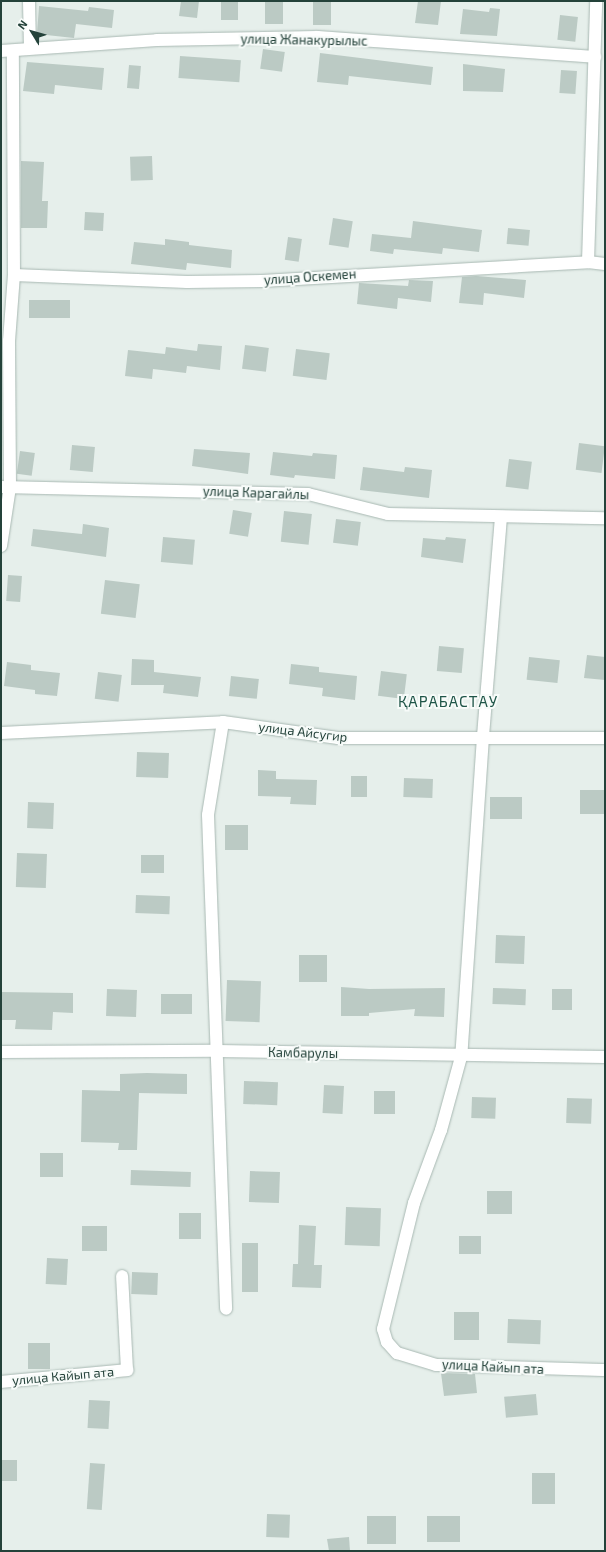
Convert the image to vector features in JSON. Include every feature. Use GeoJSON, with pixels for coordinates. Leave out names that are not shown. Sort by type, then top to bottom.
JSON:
{"type":"FeatureCollection","features":[{"type":"Feature","properties":{"kind":"street"},"geometry":{"type":"LineString","coordinates":[[29,1],[30,48]]}},
{"type":"Feature","properties":{"kind":"street"},"geometry":{"type":"LineString","coordinates":[[588,262],[600,81],[595,56],[596,1]]}},
{"type":"Feature","properties":{"kind":"street","name":"улица Жанакурылыс"},"geometry":{"type":"LineString","coordinates":[[7,51],[30,48],[157,40],[317,37],[595,56]]}},
{"type":"Feature","properties":{"kind":"street"},"geometry":{"type":"LineString","coordinates":[[1,546],[5,487],[5,340],[14,275],[7,51]]}},
{"type":"Feature","properties":{"kind":"street","name":"улица Оскемен"},"geometry":{"type":"LineString","coordinates":[[14,275],[187,282],[254,281],[588,262],[605,264]]}},
{"type":"Feature","properties":{"kind":"street","name":"улица Карагайлы"},"geometry":{"type":"LineString","coordinates":[[5,487],[308,494],[388,514],[605,518]]}},
{"type":"Feature","properties":{"kind":"street"},"geometry":{"type":"LineString","coordinates":[[462,1057],[483,737],[501,517]]}},
{"type":"Feature","properties":{"kind":"street"},"geometry":{"type":"LineString","coordinates":[[223,722],[208,815],[226,1309]]}},
{"type":"Feature","properties":{"kind":"street","name":"улица Айсугир"},"geometry":{"type":"LineString","coordinates":[[1,733],[223,722],[338,738],[605,738]]}},
{"type":"Feature","properties":{"kind":"street","name":"Камбарулы"},"geometry":{"type":"LineString","coordinates":[[1,1052],[217,1051],[462,1057],[605,1057]]}},
{"type":"Feature","properties":{"kind":"street","name":"улица Кайып ата"},"geometry":{"type":"LineString","coordinates":[[462,1057],[441,1130],[414,1203],[383,1329],[386,1342],[397,1353],[436,1365],[605,1370]]}},
{"type":"Feature","properties":{"kind":"street","name":"улица Кайып ата"},"geometry":{"type":"LineString","coordinates":[[1,1382],[127,1370],[122,1276]]}},
{"type":"Feature","properties":{"kind":"building"},"geometry":{"type":"Polygon","coordinates":[[[181,1],[199,1],[197,18],[179,16],[181,1]]]}},
{"type":"Feature","properties":{"kind":"building"},"geometry":{"type":"Polygon","coordinates":[[[221,1],[238,1],[238,20],[221,20],[221,1]]]}},
{"type":"Feature","properties":{"kind":"building"},"geometry":{"type":"Polygon","coordinates":[[[265,1],[283,1],[283,24],[265,24],[265,1]]]}},
{"type":"Feature","properties":{"kind":"building"},"geometry":{"type":"Polygon","coordinates":[[[313,1],[331,1],[331,25],[313,25],[313,1]]]}},
{"type":"Feature","properties":{"kind":"building"},"geometry":{"type":"Polygon","coordinates":[[[418,1],[441,1],[438,25],[415,23],[418,1]]]}},
{"type":"Feature","properties":{"kind":"building"},"geometry":{"type":"Polygon","coordinates":[[[39,6],[88,11],[89,7],[114,10],[112,28],[76,24],[74,38],[37,34],[39,6]]]}},
{"type":"Feature","properties":{"kind":"building"},"geometry":{"type":"Polygon","coordinates":[[[490,8],[500,9],[497,36],[460,34],[463,9],[489,12],[490,8]]]}},
{"type":"Feature","properties":{"kind":"building"},"geometry":{"type":"Polygon","coordinates":[[[560,15],[578,17],[575,42],[557,40],[560,15]]]}},
{"type":"Feature","properties":{"kind":"building"},"geometry":{"type":"Polygon","coordinates":[[[263,49],[285,52],[282,72],[260,69],[263,49]]]}},
{"type":"Feature","properties":{"kind":"building"},"geometry":{"type":"Polygon","coordinates":[[[320,53],[433,67],[431,85],[349,76],[348,85],[317,82],[320,53]]]}},
{"type":"Feature","properties":{"kind":"building"},"geometry":{"type":"Polygon","coordinates":[[[180,56],[241,60],[239,82],[178,78],[180,56]]]}},
{"type":"Feature","properties":{"kind":"building"},"geometry":{"type":"Polygon","coordinates":[[[27,62],[104,68],[102,90],[55,85],[54,94],[23,91],[27,62]]]}},
{"type":"Feature","properties":{"kind":"building"},"geometry":{"type":"Polygon","coordinates":[[[463,64],[505,69],[503,92],[463,91],[463,64]]]}},
{"type":"Feature","properties":{"kind":"building"},"geometry":{"type":"Polygon","coordinates":[[[129,65],[141,66],[139,89],[127,88],[129,65]]]}},
{"type":"Feature","properties":{"kind":"building"},"geometry":{"type":"Polygon","coordinates":[[[561,70],[577,71],[575,94],[559,93],[561,70]]]}},
{"type":"Feature","properties":{"kind":"building"},"geometry":{"type":"Polygon","coordinates":[[[152,156],[153,180],[131,181],[130,157],[152,156]]]}},
{"type":"Feature","properties":{"kind":"building"},"geometry":{"type":"Polygon","coordinates":[[[21,161],[44,162],[42,201],[48,201],[47,228],[21,228],[21,161]]]}},
{"type":"Feature","properties":{"kind":"building"},"geometry":{"type":"Polygon","coordinates":[[[85,212],[104,213],[103,231],[84,230],[85,212]]]}},
{"type":"Feature","properties":{"kind":"building"},"geometry":{"type":"Polygon","coordinates":[[[333,218],[353,221],[349,248],[329,245],[333,218]]]}},
{"type":"Feature","properties":{"kind":"building"},"geometry":{"type":"Polygon","coordinates":[[[413,221],[482,230],[479,252],[443,248],[442,254],[394,249],[393,254],[370,251],[372,234],[411,238],[413,221]]]}},
{"type":"Feature","properties":{"kind":"building"},"geometry":{"type":"Polygon","coordinates":[[[508,228],[530,230],[529,246],[507,244],[508,228]]]}},
{"type":"Feature","properties":{"kind":"building"},"geometry":{"type":"Polygon","coordinates":[[[288,237],[302,239],[299,262],[285,260],[288,237]]]}},
{"type":"Feature","properties":{"kind":"building"},"geometry":{"type":"Polygon","coordinates":[[[165,239],[189,242],[189,245],[232,250],[231,268],[187,263],[186,270],[131,264],[134,242],[165,245],[165,239]]]}},
{"type":"Feature","properties":{"kind":"building"},"geometry":{"type":"Polygon","coordinates":[[[476,276],[526,280],[524,298],[484,293],[483,305],[459,303],[462,277],[476,276]]]}},
{"type":"Feature","properties":{"kind":"building"},"geometry":{"type":"Polygon","coordinates":[[[409,280],[433,281],[431,302],[398,298],[397,309],[357,304],[359,283],[408,286],[409,280]]]}},
{"type":"Feature","properties":{"kind":"building"},"geometry":{"type":"Polygon","coordinates":[[[29,300],[70,300],[70,318],[29,318],[29,300]]]}},
{"type":"Feature","properties":{"kind":"building"},"geometry":{"type":"Polygon","coordinates":[[[198,344],[222,346],[220,370],[187,366],[186,373],[153,369],[152,379],[125,376],[128,350],[165,354],[166,347],[197,351],[198,344]]]}},
{"type":"Feature","properties":{"kind":"building"},"geometry":{"type":"Polygon","coordinates":[[[245,345],[269,348],[266,372],[242,369],[245,345]]]}},
{"type":"Feature","properties":{"kind":"building"},"geometry":{"type":"Polygon","coordinates":[[[296,349],[330,353],[326,380],[293,376],[296,349]]]}},
{"type":"Feature","properties":{"kind":"building"},"geometry":{"type":"Polygon","coordinates":[[[579,443],[605,446],[602,473],[576,470],[579,443]]]}},
{"type":"Feature","properties":{"kind":"building"},"geometry":{"type":"Polygon","coordinates":[[[72,445],[95,447],[93,472],[70,470],[72,445]]]}},
{"type":"Feature","properties":{"kind":"building"},"geometry":{"type":"Polygon","coordinates":[[[194,449],[250,453],[248,474],[192,466],[194,449]]]}},
{"type":"Feature","properties":{"kind":"building"},"geometry":{"type":"Polygon","coordinates":[[[20,451],[35,453],[32,476],[17,474],[20,451]]]}},
{"type":"Feature","properties":{"kind":"building"},"geometry":{"type":"Polygon","coordinates":[[[273,452],[312,456],[313,453],[337,455],[335,479],[295,475],[294,478],[270,475],[273,452]]]}},
{"type":"Feature","properties":{"kind":"building"},"geometry":{"type":"Polygon","coordinates":[[[509,459],[532,462],[528,490],[506,487],[509,459]]]}},
{"type":"Feature","properties":{"kind":"building"},"geometry":{"type":"Polygon","coordinates":[[[363,467],[404,472],[405,467],[432,470],[429,498],[360,490],[363,467]]]}},
{"type":"Feature","properties":{"kind":"building"},"geometry":{"type":"Polygon","coordinates":[[[233,510],[252,513],[248,537],[229,534],[233,510]]]}},
{"type":"Feature","properties":{"kind":"building"},"geometry":{"type":"Polygon","coordinates":[[[284,511],[312,514],[309,545],[281,542],[284,511]]]}},
{"type":"Feature","properties":{"kind":"building"},"geometry":{"type":"Polygon","coordinates":[[[336,519],[361,522],[358,546],[333,543],[336,519]]]}},
{"type":"Feature","properties":{"kind":"building"},"geometry":{"type":"Polygon","coordinates":[[[83,524],[109,528],[106,557],[31,546],[33,529],[82,534],[83,524]]]}},
{"type":"Feature","properties":{"kind":"building"},"geometry":{"type":"Polygon","coordinates":[[[163,537],[195,540],[193,565],[161,562],[163,537]]]}},
{"type":"Feature","properties":{"kind":"building"},"geometry":{"type":"Polygon","coordinates":[[[446,537],[466,539],[463,563],[421,557],[423,538],[445,540],[446,537]]]}},
{"type":"Feature","properties":{"kind":"building"},"geometry":{"type":"Polygon","coordinates":[[[8,575],[22,576],[20,602],[6,601],[8,575]]]}},
{"type":"Feature","properties":{"kind":"building"},"geometry":{"type":"Polygon","coordinates":[[[105,580],[140,584],[136,618],[101,614],[105,580]]]}},
{"type":"Feature","properties":{"kind":"building"},"geometry":{"type":"Polygon","coordinates":[[[439,646],[464,648],[462,673],[437,671],[439,646]]]}},
{"type":"Feature","properties":{"kind":"building"},"geometry":{"type":"Polygon","coordinates":[[[587,655],[605,657],[605,680],[584,678],[587,655]]]}},
{"type":"Feature","properties":{"kind":"building"},"geometry":{"type":"Polygon","coordinates":[[[529,657],[560,660],[557,683],[527,680],[529,657]]]}},
{"type":"Feature","properties":{"kind":"building"},"geometry":{"type":"Polygon","coordinates":[[[132,659],[154,660],[154,672],[201,677],[198,697],[163,693],[164,685],[131,685],[132,659]]]}},
{"type":"Feature","properties":{"kind":"building"},"geometry":{"type":"Polygon","coordinates":[[[7,662],[31,665],[31,670],[60,673],[57,696],[35,694],[35,690],[4,686],[7,662]]]}},
{"type":"Feature","properties":{"kind":"building"},"geometry":{"type":"Polygon","coordinates":[[[291,664],[319,667],[319,672],[357,676],[355,700],[322,696],[323,688],[289,684],[291,664]]]}},
{"type":"Feature","properties":{"kind":"building"},"geometry":{"type":"Polygon","coordinates":[[[381,671],[407,674],[404,699],[378,696],[381,671]]]}},
{"type":"Feature","properties":{"kind":"building"},"geometry":{"type":"Polygon","coordinates":[[[98,672],[122,675],[119,702],[95,699],[98,672]]]}},
{"type":"Feature","properties":{"kind":"building"},"geometry":{"type":"Polygon","coordinates":[[[231,676],[259,679],[257,699],[229,696],[231,676]]]}},
{"type":"Feature","properties":{"kind":"building"},"geometry":{"type":"Polygon","coordinates":[[[137,752],[169,753],[168,778],[136,777],[137,752]]]}},
{"type":"Feature","properties":{"kind":"building"},"geometry":{"type":"Polygon","coordinates":[[[258,770],[276,771],[276,779],[317,780],[316,805],[290,804],[291,797],[258,796],[258,770]]]}},
{"type":"Feature","properties":{"kind":"building"},"geometry":{"type":"Polygon","coordinates":[[[351,776],[367,776],[367,797],[351,797],[351,776]]]}},
{"type":"Feature","properties":{"kind":"building"},"geometry":{"type":"Polygon","coordinates":[[[404,778],[433,779],[432,798],[403,797],[404,778]]]}},
{"type":"Feature","properties":{"kind":"building"},"geometry":{"type":"Polygon","coordinates":[[[580,790],[605,790],[605,814],[580,814],[580,790]]]}},
{"type":"Feature","properties":{"kind":"building"},"geometry":{"type":"Polygon","coordinates":[[[490,797],[522,797],[522,819],[490,819],[490,797]]]}},
{"type":"Feature","properties":{"kind":"building"},"geometry":{"type":"Polygon","coordinates":[[[28,802],[54,803],[53,829],[27,828],[28,802]]]}},
{"type":"Feature","properties":{"kind":"building"},"geometry":{"type":"Polygon","coordinates":[[[225,825],[248,825],[248,850],[225,850],[225,825]]]}},
{"type":"Feature","properties":{"kind":"building"},"geometry":{"type":"Polygon","coordinates":[[[17,853],[47,854],[46,888],[16,887],[17,853]]]}},
{"type":"Feature","properties":{"kind":"building"},"geometry":{"type":"Polygon","coordinates":[[[141,855],[164,855],[164,873],[141,873],[141,855]]]}},
{"type":"Feature","properties":{"kind":"building"},"geometry":{"type":"Polygon","coordinates":[[[136,895],[170,896],[169,914],[135,913],[136,895]]]}},
{"type":"Feature","properties":{"kind":"building"},"geometry":{"type":"Polygon","coordinates":[[[496,935],[525,936],[524,964],[495,963],[496,935]]]}},
{"type":"Feature","properties":{"kind":"building"},"geometry":{"type":"Polygon","coordinates":[[[299,955],[327,955],[327,982],[299,982],[299,955]]]}},
{"type":"Feature","properties":{"kind":"building"},"geometry":{"type":"Polygon","coordinates":[[[227,980],[261,981],[260,1022],[226,1021],[227,980]]]}},
{"type":"Feature","properties":{"kind":"building"},"geometry":{"type":"Polygon","coordinates":[[[341,987],[369,989],[445,988],[444,1017],[414,1016],[415,1009],[369,1013],[369,1016],[341,1016],[341,987]]]}},
{"type":"Feature","properties":{"kind":"building"},"geometry":{"type":"Polygon","coordinates":[[[493,988],[526,989],[525,1005],[492,1004],[493,988]]]}},
{"type":"Feature","properties":{"kind":"building"},"geometry":{"type":"Polygon","coordinates":[[[107,989],[137,990],[136,1017],[106,1016],[107,989]]]}},
{"type":"Feature","properties":{"kind":"building"},"geometry":{"type":"Polygon","coordinates":[[[552,989],[572,989],[572,1010],[552,1010],[552,989]]]}},
{"type":"Feature","properties":{"kind":"building"},"geometry":{"type":"Polygon","coordinates":[[[1,992],[73,993],[73,1013],[53,1012],[52,1030],[15,1029],[16,1020],[1,1020],[1,992]]]}},
{"type":"Feature","properties":{"kind":"building"},"geometry":{"type":"Polygon","coordinates":[[[161,994],[192,994],[192,1014],[161,1014],[161,994]]]}},
{"type":"Feature","properties":{"kind":"building"},"geometry":{"type":"Polygon","coordinates":[[[120,1074],[187,1074],[187,1094],[139,1093],[137,1150],[118,1150],[119,1143],[81,1142],[82,1090],[120,1091],[120,1074]]]}},
{"type":"Feature","properties":{"kind":"building"},"geometry":{"type":"Polygon","coordinates":[[[244,1081],[278,1082],[277,1105],[243,1104],[244,1081]]]}},
{"type":"Feature","properties":{"kind":"building"},"geometry":{"type":"Polygon","coordinates":[[[324,1085],[344,1086],[343,1114],[323,1113],[324,1085]]]}},
{"type":"Feature","properties":{"kind":"building"},"geometry":{"type":"Polygon","coordinates":[[[374,1091],[395,1091],[395,1114],[374,1114],[374,1091]]]}},
{"type":"Feature","properties":{"kind":"building"},"geometry":{"type":"Polygon","coordinates":[[[472,1097],[496,1098],[495,1119],[471,1118],[472,1097]]]}},
{"type":"Feature","properties":{"kind":"building"},"geometry":{"type":"Polygon","coordinates":[[[567,1098],[592,1099],[591,1124],[566,1123],[567,1098]]]}},
{"type":"Feature","properties":{"kind":"building"},"geometry":{"type":"Polygon","coordinates":[[[40,1153],[63,1153],[63,1177],[40,1177],[40,1153]]]}},
{"type":"Feature","properties":{"kind":"building"},"geometry":{"type":"Polygon","coordinates":[[[131,1170],[191,1172],[190,1187],[130,1185],[131,1170]]]}},
{"type":"Feature","properties":{"kind":"building"},"geometry":{"type":"Polygon","coordinates":[[[250,1171],[280,1172],[279,1203],[249,1202],[250,1171]]]}},
{"type":"Feature","properties":{"kind":"building"},"geometry":{"type":"Polygon","coordinates":[[[487,1191],[512,1191],[512,1214],[487,1214],[487,1191]]]}},
{"type":"Feature","properties":{"kind":"building"},"geometry":{"type":"Polygon","coordinates":[[[346,1207],[381,1208],[380,1246],[345,1245],[346,1207]]]}},
{"type":"Feature","properties":{"kind":"building"},"geometry":{"type":"Polygon","coordinates":[[[179,1213],[201,1213],[201,1239],[179,1239],[179,1213]]]}},
{"type":"Feature","properties":{"kind":"building"},"geometry":{"type":"Polygon","coordinates":[[[299,1225],[316,1226],[314,1265],[322,1265],[321,1288],[292,1287],[293,1264],[298,1264],[299,1225]]]}},
{"type":"Feature","properties":{"kind":"building"},"geometry":{"type":"Polygon","coordinates":[[[82,1226],[107,1226],[107,1251],[82,1251],[82,1226]]]}},
{"type":"Feature","properties":{"kind":"building"},"geometry":{"type":"Polygon","coordinates":[[[459,1236],[481,1236],[481,1254],[459,1254],[459,1236]]]}},
{"type":"Feature","properties":{"kind":"building"},"geometry":{"type":"Polygon","coordinates":[[[242,1243],[258,1243],[258,1292],[242,1292],[242,1243]]]}},
{"type":"Feature","properties":{"kind":"building"},"geometry":{"type":"Polygon","coordinates":[[[47,1258],[68,1259],[67,1285],[46,1284],[47,1258]]]}},
{"type":"Feature","properties":{"kind":"building"},"geometry":{"type":"Polygon","coordinates":[[[132,1272],[158,1273],[157,1295],[131,1294],[132,1272]]]}},
{"type":"Feature","properties":{"kind":"building"},"geometry":{"type":"Polygon","coordinates":[[[454,1312],[479,1312],[479,1340],[454,1340],[454,1312]]]}},
{"type":"Feature","properties":{"kind":"building"},"geometry":{"type":"Polygon","coordinates":[[[508,1319],[541,1320],[540,1344],[507,1343],[508,1319]]]}},
{"type":"Feature","properties":{"kind":"building"},"geometry":{"type":"Polygon","coordinates":[[[28,1343],[50,1343],[50,1369],[28,1369],[28,1343]]]}},
{"type":"Feature","properties":{"kind":"building"},"geometry":{"type":"Polygon","coordinates":[[[441,1373],[475,1374],[477,1393],[444,1396],[441,1373]]]}},
{"type":"Feature","properties":{"kind":"building"},"geometry":{"type":"Polygon","coordinates":[[[536,1394],[538,1415],[506,1418],[504,1397],[536,1394]]]}},
{"type":"Feature","properties":{"kind":"building"},"geometry":{"type":"Polygon","coordinates":[[[89,1400],[110,1401],[109,1429],[88,1428],[89,1400]]]}},
{"type":"Feature","properties":{"kind":"building"},"geometry":{"type":"Polygon","coordinates":[[[1,1460],[17,1460],[17,1481],[1,1481],[1,1460]]]}},
{"type":"Feature","properties":{"kind":"building"},"geometry":{"type":"Polygon","coordinates":[[[90,1463],[105,1464],[102,1510],[87,1509],[90,1463]]]}},
{"type":"Feature","properties":{"kind":"building"},"geometry":{"type":"Polygon","coordinates":[[[532,1473],[555,1473],[555,1504],[532,1504],[532,1473]]]}},
{"type":"Feature","properties":{"kind":"building"},"geometry":{"type":"Polygon","coordinates":[[[267,1514],[290,1515],[289,1538],[266,1537],[267,1514]]]}},
{"type":"Feature","properties":{"kind":"building"},"geometry":{"type":"Polygon","coordinates":[[[367,1516],[396,1516],[396,1544],[367,1544],[367,1516]]]}},
{"type":"Feature","properties":{"kind":"building"},"geometry":{"type":"Polygon","coordinates":[[[427,1516],[460,1516],[460,1542],[427,1542],[427,1516]]]}},
{"type":"Feature","properties":{"kind":"building"},"geometry":{"type":"Polygon","coordinates":[[[349,1537],[350,1551],[329,1551],[327,1539],[349,1537]]]}},
{"type":"Feature","properties":{"kind":"district","name":"ҚАРАБАСТАУ"},"geometry":{"type":"Point","coordinates":[448,702]}}]}
